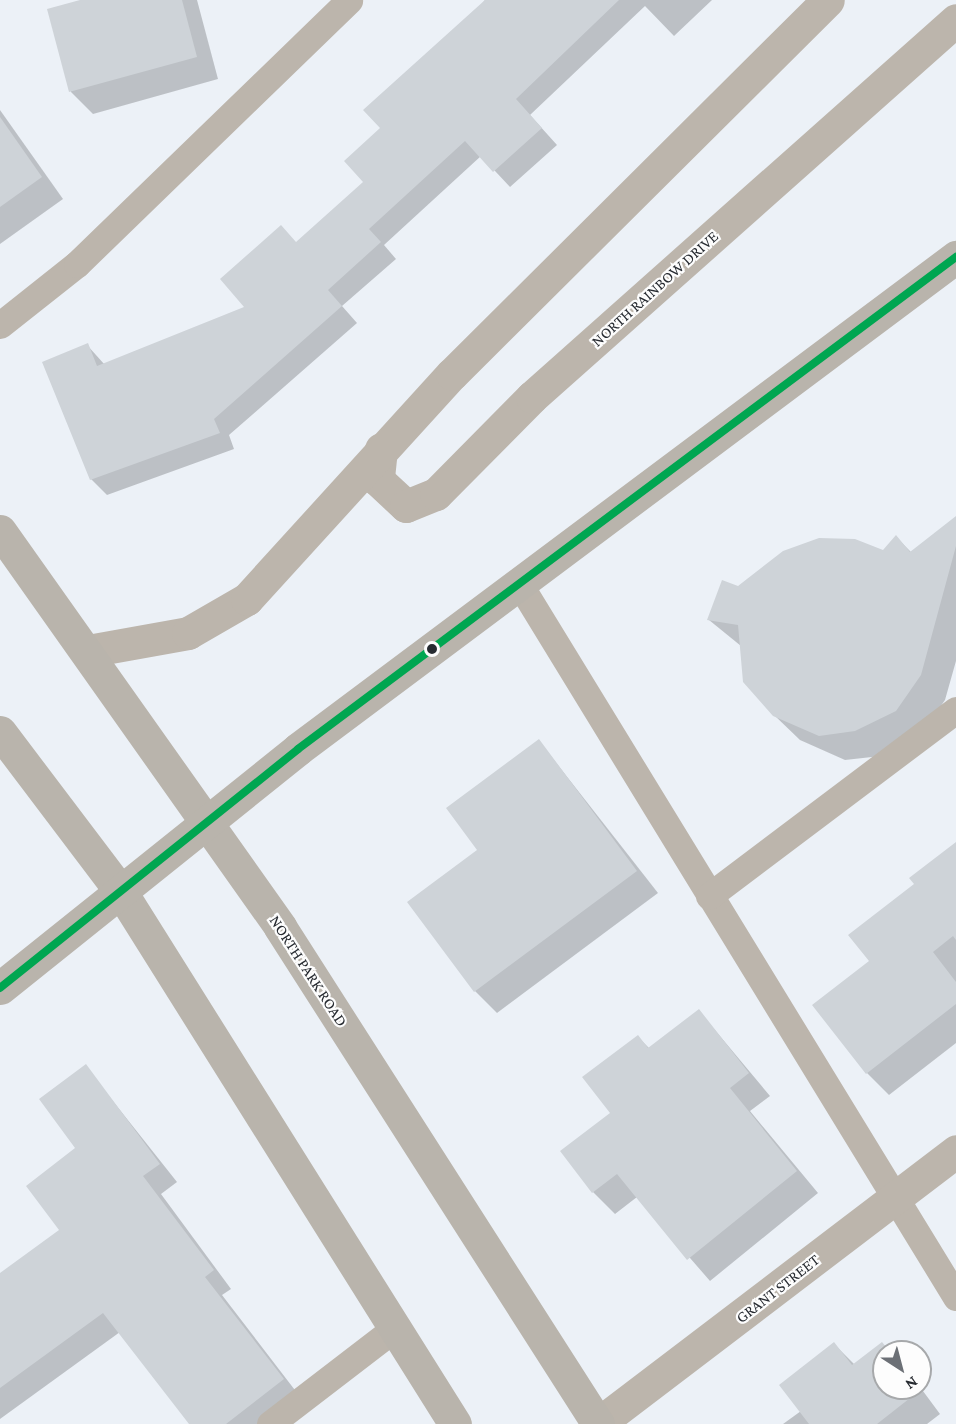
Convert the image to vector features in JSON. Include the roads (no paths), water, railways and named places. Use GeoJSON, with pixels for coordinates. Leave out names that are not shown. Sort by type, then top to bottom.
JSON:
{"type":"FeatureCollection","features":[{"type":"Feature","properties":{"kind":"street"},"geometry":{"type":"LineString","coordinates":[[88,651],[188,633],[228,614],[262,584],[381,449],[828,0]]}},
{"type":"Feature","properties":{"kind":"street","name":"NORTH RAINBOW DRIVE"},"geometry":{"type":"LineString","coordinates":[[381,449],[378,480],[406,506],[436,495],[532,397],[956,20]]}},
{"type":"Feature","properties":{"kind":"street"},"geometry":{"type":"LineString","coordinates":[[0,988],[208,821],[956,257]]}},
{"type":"Feature","properties":{"kind":"street","name":"NORTH PARK ROAD"},"geometry":{"type":"LineString","coordinates":[[0,531],[208,821],[598,1424]]}},
{"type":"Feature","properties":{"kind":"street"},"geometry":{"type":"LineString","coordinates":[[0,732],[121,892],[455,1424]]}},
{"type":"Feature","properties":{"kind":"street","name":"GRANT STREET"},"geometry":{"type":"LineString","coordinates":[[598,1424],[956,1151]]}},
{"type":"Feature","properties":{"kind":"lane"},"geometry":{"type":"LineString","coordinates":[[0,325],[77,264],[349,0]]}},
{"type":"Feature","properties":{"kind":"lane"},"geometry":{"type":"LineString","coordinates":[[520,585],[894,1200],[956,1297]]}},
{"type":"Feature","properties":{"kind":"lane"},"geometry":{"type":"LineString","coordinates":[[709,896],[956,710]]}},
{"type":"Feature","properties":{"kind":"lane"},"geometry":{"type":"LineString","coordinates":[[270,1424],[395,1328]]}}]}
